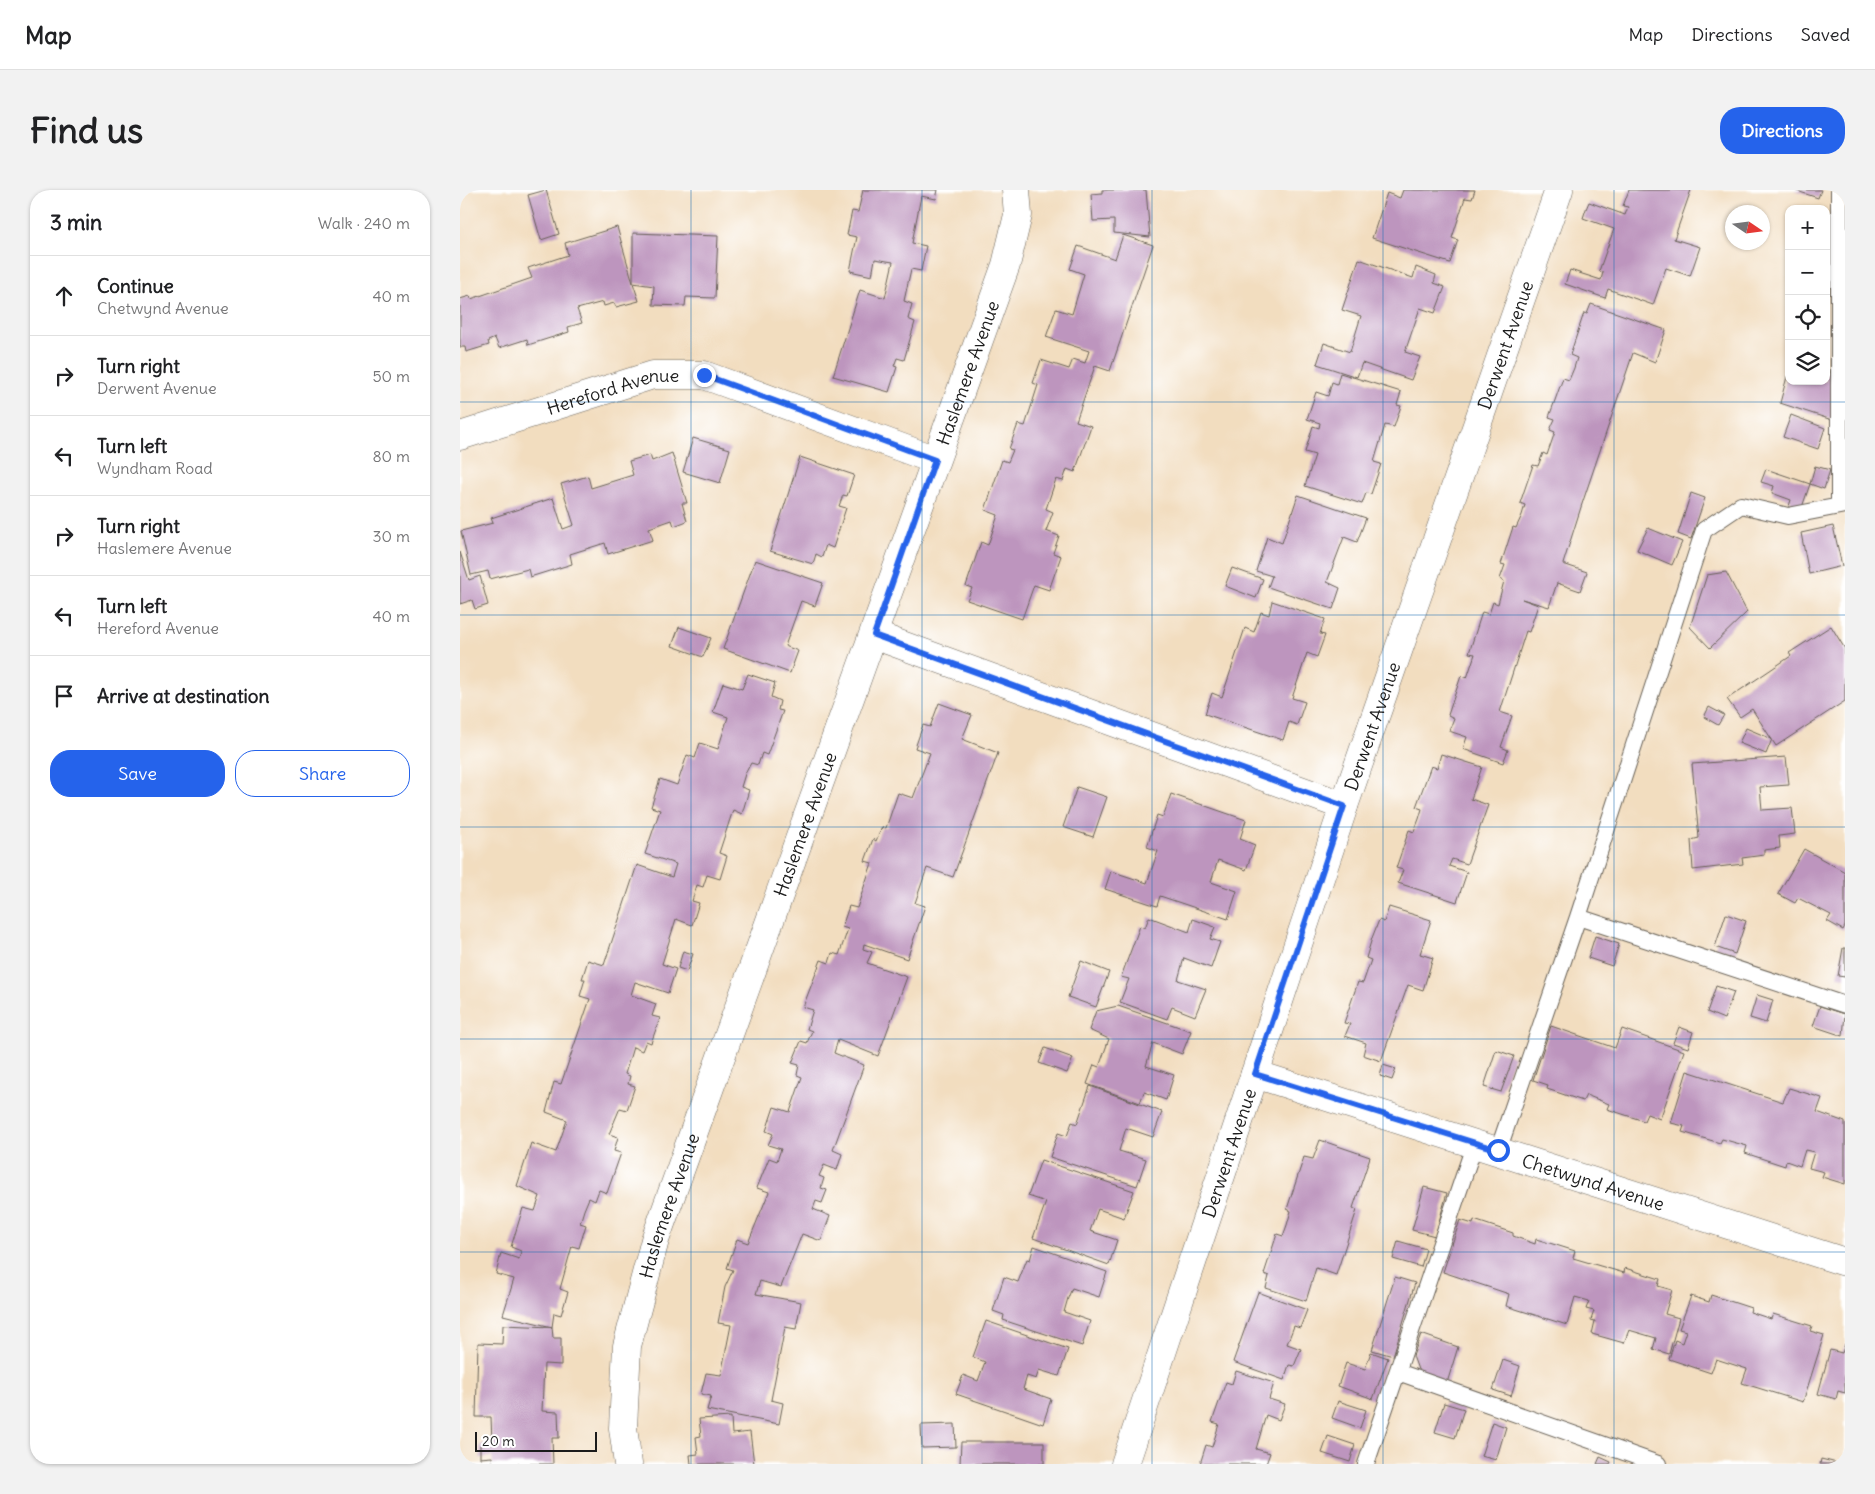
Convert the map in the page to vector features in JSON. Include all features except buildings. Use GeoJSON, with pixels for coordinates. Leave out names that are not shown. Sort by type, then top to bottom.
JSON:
{"type":"FeatureCollection","features":[{"type":"Feature","properties":{"kind":"street","name":"Haslemere Avenue"},"geometry":{"type":"LineString","coordinates":[[628,1464],[623,1428],[627,1346],[655,1240],[1006,265],[1018,215],[1016,190]]}},
{"type":"Feature","properties":{"kind":"street","name":"Derwent Avenue"},"geometry":{"type":"LineString","coordinates":[[1125,1464],[1344,806],[1558,190]]}},
{"type":"Feature","properties":{"kind":"street","name":"Hereford Avenue"},"geometry":{"type":"LineString","coordinates":[[460,436],[653,375],[704,375],[935,460]]}},
{"type":"Feature","properties":{"kind":"street"},"geometry":{"type":"LineString","coordinates":[[874,635],[1344,806]]}},
{"type":"Feature","properties":{"kind":"street","name":"Chetwynd Avenue"},"geometry":{"type":"LineString","coordinates":[[1255,1074],[1845,1262]]}},
{"type":"Feature","properties":{"kind":"lane"},"geometry":{"type":"LineString","coordinates":[[1366,1464],[1398,1372],[1578,918],[1704,530],[1741,505],[1788,516],[1842,505],[1839,190]]}},
{"type":"Feature","properties":{"kind":"lane"},"geometry":{"type":"LineString","coordinates":[[1578,918],[1845,1005]]}},
{"type":"Feature","properties":{"kind":"lane"},"geometry":{"type":"LineString","coordinates":[[1398,1372],[1658,1464]]}},
{"type":"Feature","properties":{"kind":"route"},"geometry":{"type":"LineString","coordinates":[[704,375],[935,460],[874,635],[1344,806],[1255,1074],[1498,1150]]}}]}
